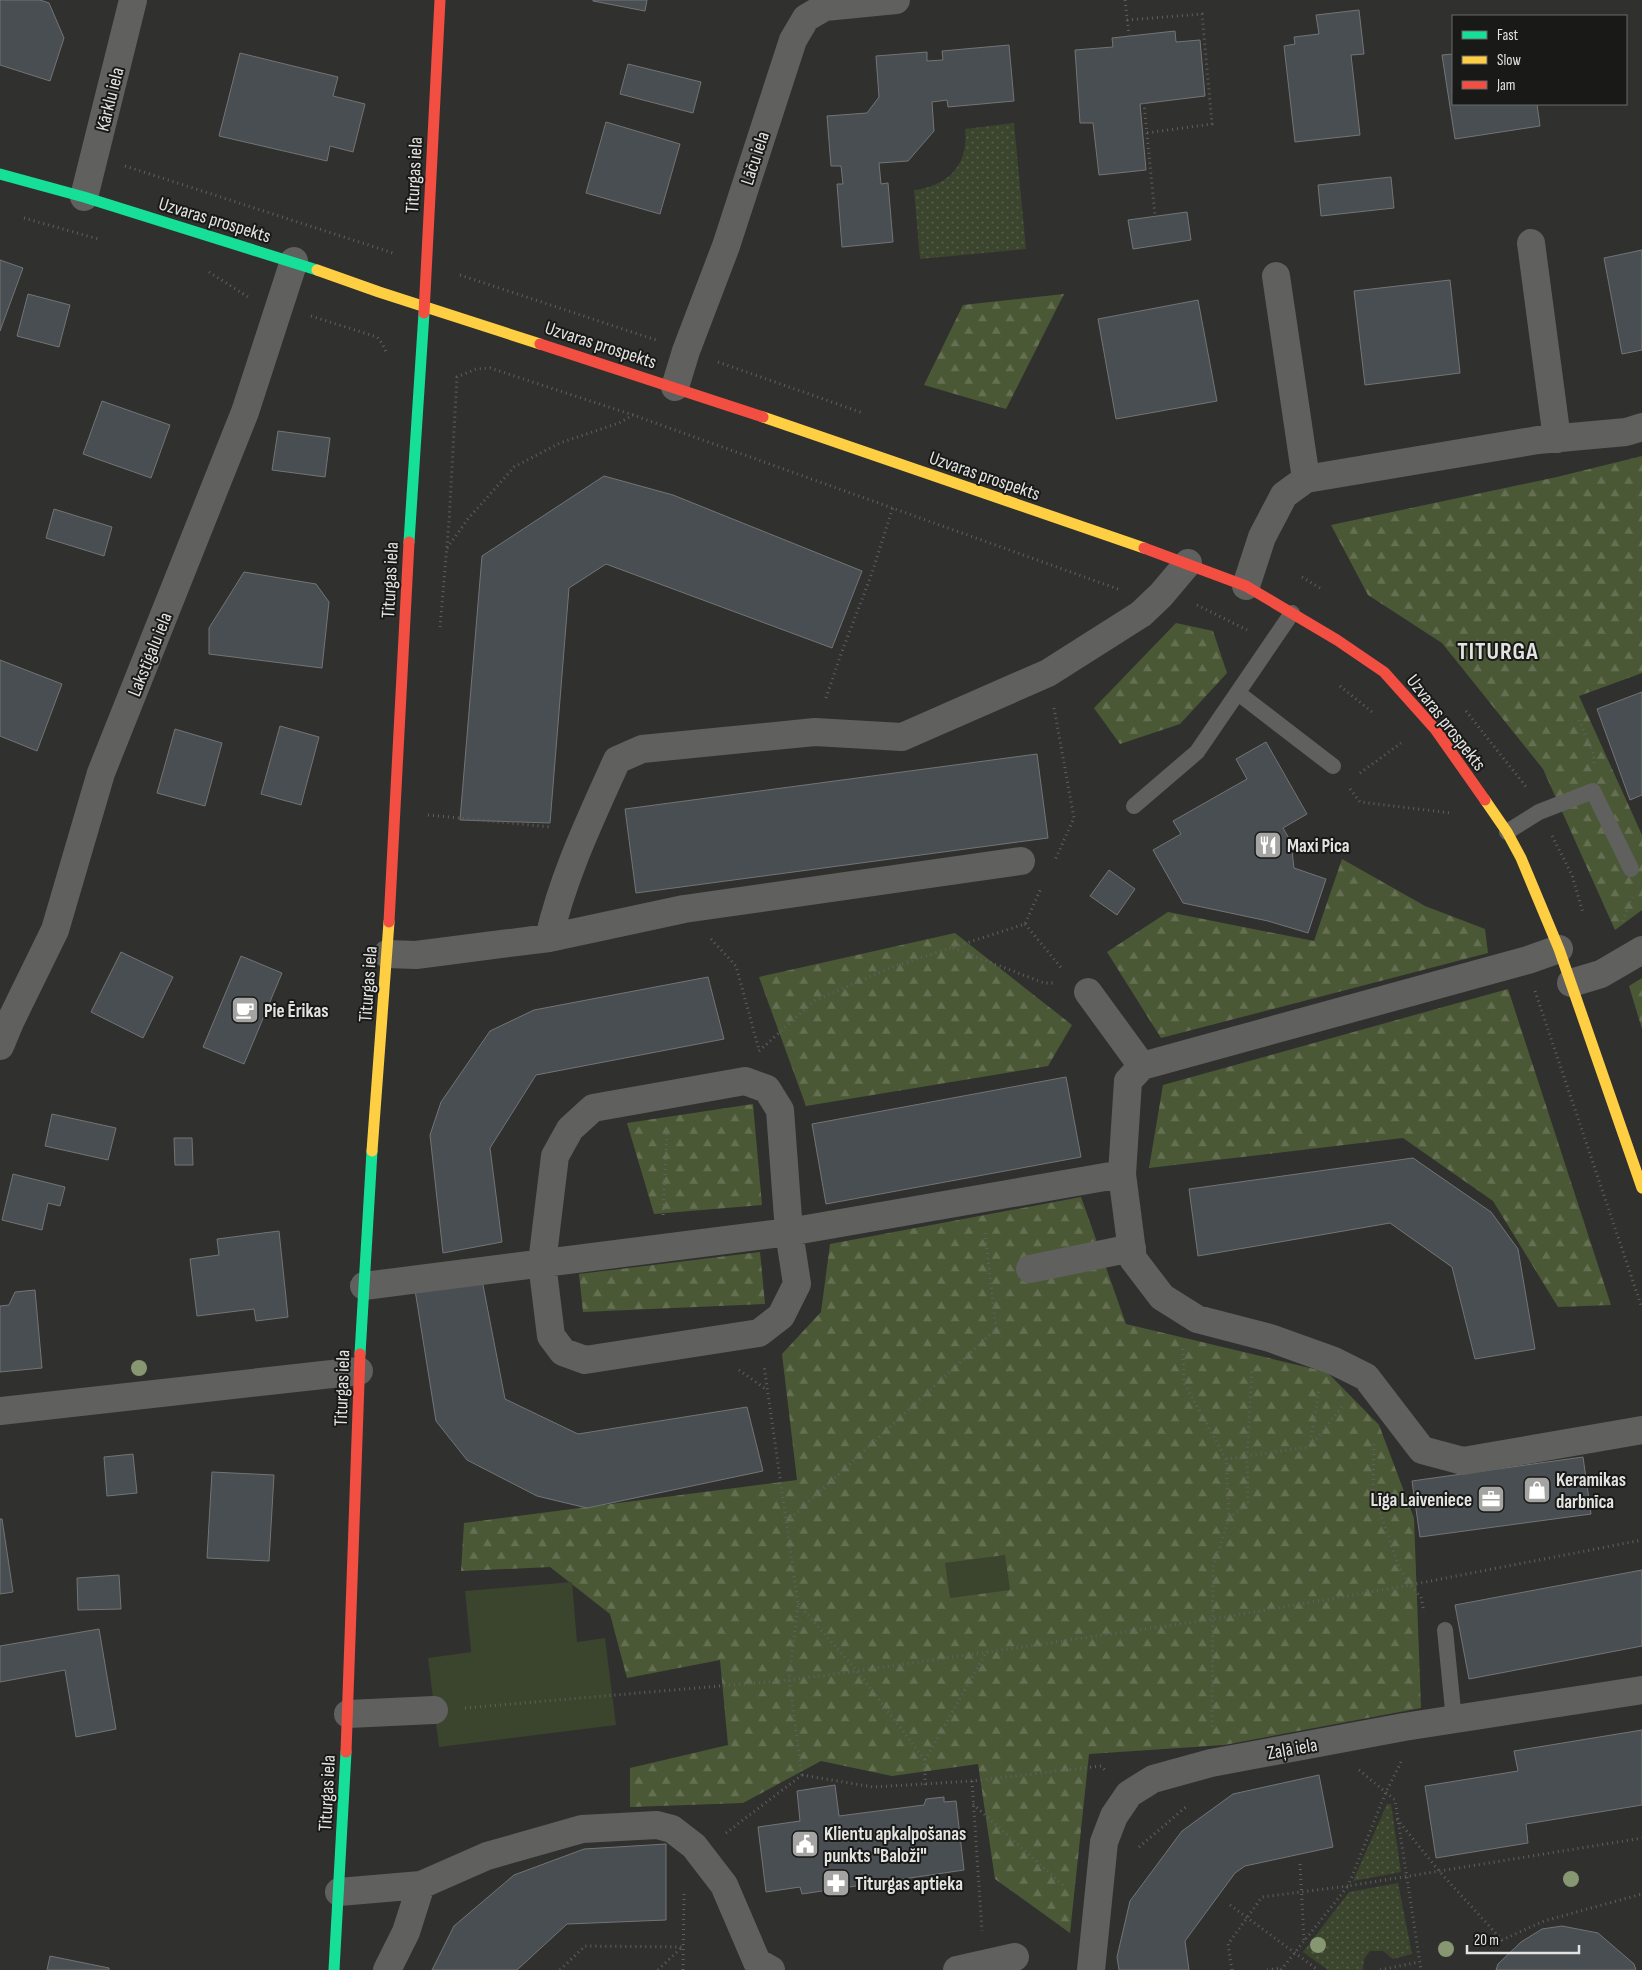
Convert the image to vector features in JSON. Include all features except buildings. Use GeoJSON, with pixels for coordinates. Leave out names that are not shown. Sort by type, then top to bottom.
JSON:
{"type":"FeatureCollection","features":[{"type":"Feature","properties":{"kind":"street","name":"Kārklu iela"},"geometry":{"type":"LineString","coordinates":[[84,197],[132,0]]}},
{"type":"Feature","properties":{"kind":"street","name":"Titurgas iela"},"geometry":{"type":"LineString","coordinates":[[334,1970],[348,1714],[359,1371],[387,954],[407,566],[421,367],[440,0]]}},
{"type":"Feature","properties":{"kind":"street","name":"Lāču iela"},"geometry":{"type":"LineString","coordinates":[[675,387],[686,350],[726,246],[793,40],[806,18],[825,7],[896,0]]}},
{"type":"Feature","properties":{"kind":"street","name":"Uzvaras prospekts"},"geometry":{"type":"LineString","coordinates":[[0,174],[84,197],[294,261],[424,307],[675,387],[1188,563],[1246,586],[1337,640],[1384,672],[1435,729],[1507,832],[1521,858],[1559,949],[1642,1188]]}},
{"type":"Feature","properties":{"kind":"street"},"geometry":{"type":"LineString","coordinates":[[1530,242],[1557,439]]}},
{"type":"Feature","properties":{"kind":"street","name":"Lakstīgalu iela"},"geometry":{"type":"LineString","coordinates":[[0,1046],[55,930],[101,772],[246,412],[294,261]]}},
{"type":"Feature","properties":{"kind":"street"},"geometry":{"type":"LineString","coordinates":[[1276,276],[1306,479]]}},
{"type":"Feature","properties":{"kind":"street"},"geometry":{"type":"LineString","coordinates":[[1246,586],[1262,537],[1284,495],[1306,479],[1538,440],[1626,432],[1642,427]]}},
{"type":"Feature","properties":{"kind":"street"},"geometry":{"type":"LineString","coordinates":[[549,938],[555,912],[580,845],[617,760],[642,749],[815,732],[902,737],[1048,673],[1141,614],[1161,595],[1188,563]]}},
{"type":"Feature","properties":{"kind":"street"},"geometry":{"type":"LineString","coordinates":[[387,954],[416,955],[549,938],[684,908],[1021,861]]}},
{"type":"Feature","properties":{"kind":"street"},"geometry":{"type":"LineString","coordinates":[[1559,949],[1528,960],[1142,1066],[1128,1081],[1122,1174],[1133,1259],[1162,1297],[1197,1319],[1254,1334],[1325,1358],[1366,1377],[1422,1450],[1463,1461],[1642,1430]]}},
{"type":"Feature","properties":{"kind":"street"},"geometry":{"type":"LineString","coordinates":[[1571,983],[1601,974],[1642,950]]}},
{"type":"Feature","properties":{"kind":"street"},"geometry":{"type":"LineString","coordinates":[[1082,989],[1142,1066]]}},
{"type":"Feature","properties":{"kind":"street"},"geometry":{"type":"LineString","coordinates":[[745,1081],[767,1089],[780,1110],[790,1232],[797,1284],[781,1316],[758,1333],[586,1360],[563,1352],[551,1336],[542,1263],[555,1156],[570,1129],[593,1108],[745,1081]]}},
{"type":"Feature","properties":{"kind":"street"},"geometry":{"type":"LineString","coordinates":[[364,1286],[790,1232],[1122,1174]]}},
{"type":"Feature","properties":{"kind":"street"},"geometry":{"type":"LineString","coordinates":[[1030,1269],[1132,1248]]}},
{"type":"Feature","properties":{"kind":"street"},"geometry":{"type":"LineString","coordinates":[[0,1411],[359,1371]]}},
{"type":"Feature","properties":{"kind":"street","name":"Zaļā iela"},"geometry":{"type":"LineString","coordinates":[[1091,1970],[1104,1842],[1114,1816],[1129,1794],[1153,1779],[1211,1763],[1404,1727],[1642,1690]]}},
{"type":"Feature","properties":{"kind":"street"},"geometry":{"type":"LineString","coordinates":[[348,1714],[434,1710]]}},
{"type":"Feature","properties":{"kind":"street"},"geometry":{"type":"LineString","coordinates":[[339,1892],[421,1885],[487,1856],[582,1829],[657,1825],[672,1829],[694,1846],[724,1885],[757,1962],[771,1970]]}},
{"type":"Feature","properties":{"kind":"street"},"geometry":{"type":"LineString","coordinates":[[387,1970],[406,1932],[421,1885]]}},
{"type":"Feature","properties":{"kind":"street"},"geometry":{"type":"LineString","coordinates":[[957,1970],[1015,1957]]}},
{"type":"Feature","properties":{"kind":"lane"},"geometry":{"type":"LineString","coordinates":[[1134,806],[1197,752],[1292,613]]}},
{"type":"Feature","properties":{"kind":"lane"},"geometry":{"type":"LineString","coordinates":[[1238,694],[1333,766]]}},
{"type":"Feature","properties":{"kind":"lane"},"geometry":{"type":"LineString","coordinates":[[1507,832],[1539,812],[1593,791],[1631,869]]}},
{"type":"Feature","properties":{"kind":"lane"},"geometry":{"type":"LineString","coordinates":[[1445,1630],[1454,1720]]}},
{"type":"Feature","properties":{"kind":"path"},"geometry":{"type":"LineString","coordinates":[[1125,0],[1129,35]]}},
{"type":"Feature","properties":{"kind":"path"},"geometry":{"type":"LineString","coordinates":[[1127,20],[1202,14],[1212,124],[1146,133]]}},
{"type":"Feature","properties":{"kind":"path"},"geometry":{"type":"LineString","coordinates":[[1144,103],[1155,216]]}},
{"type":"Feature","properties":{"kind":"path"},"geometry":{"type":"LineString","coordinates":[[19,217],[103,241]]}},
{"type":"Feature","properties":{"kind":"path"},"geometry":{"type":"LineString","coordinates":[[201,270],[210,272],[252,299],[377,337],[389,358],[457,377]]}},
{"type":"Feature","properties":{"kind":"path"},"geometry":{"type":"LineString","coordinates":[[446,548],[468,519],[514,467],[560,443],[619,423],[633,415]]}},
{"type":"Feature","properties":{"kind":"path"},"geometry":{"type":"LineString","coordinates":[[815,732],[841,654],[872,573],[892,507]]}},
{"type":"Feature","properties":{"kind":"path"},"geometry":{"type":"LineString","coordinates":[[1579,720],[1594,756],[1593,791]]}},
{"type":"Feature","properties":{"kind":"path"},"geometry":{"type":"LineString","coordinates":[[1346,783],[1402,743]]}},
{"type":"Feature","properties":{"kind":"path"},"geometry":{"type":"LineString","coordinates":[[1333,766],[1360,802],[1459,813]]}},
{"type":"Feature","properties":{"kind":"path"},"geometry":{"type":"LineString","coordinates":[[425,814],[557,828]]}},
{"type":"Feature","properties":{"kind":"path"},"geometry":{"type":"LineString","coordinates":[[1622,923],[1632,896],[1631,869]]}},
{"type":"Feature","properties":{"kind":"path"},"geometry":{"type":"LineString","coordinates":[[684,908],[736,966],[759,1051]]}},
{"type":"Feature","properties":{"kind":"path"},"geometry":{"type":"LineString","coordinates":[[1025,924],[1082,989]]}},
{"type":"Feature","properties":{"kind":"path"},"geometry":{"type":"LineString","coordinates":[[952,948],[1044,982],[1082,989]]}},
{"type":"Feature","properties":{"kind":"path"},"geometry":{"type":"LineString","coordinates":[[662,1249],[668,1095]]}},
{"type":"Feature","properties":{"kind":"path"},"geometry":{"type":"LineString","coordinates":[[787,1522],[996,1329],[982,1198]]}},
{"type":"Feature","properties":{"kind":"path"},"geometry":{"type":"LineString","coordinates":[[1197,1319],[1183,1349],[1184,1383],[1226,1459],[1229,1518],[1213,1568],[1211,1763]]}},
{"type":"Feature","properties":{"kind":"path"},"geometry":{"type":"LineString","coordinates":[[758,1333],[798,1604],[789,1680],[802,1775]]}},
{"type":"Feature","properties":{"kind":"path"},"geometry":{"type":"LineString","coordinates":[[1229,1518],[1248,1504],[1247,1457],[1254,1334]]}},
{"type":"Feature","properties":{"kind":"path"},"geometry":{"type":"LineString","coordinates":[[1310,1448],[1325,1358]]}},
{"type":"Feature","properties":{"kind":"path"},"geometry":{"type":"LineString","coordinates":[[1226,1459],[1310,1448],[1366,1377]]}},
{"type":"Feature","properties":{"kind":"path"},"geometry":{"type":"LineString","coordinates":[[1386,1403],[1375,1431],[1373,1493],[1399,1567],[1410,1585],[1421,1596],[1425,1617],[1445,1630]]}},
{"type":"Feature","properties":{"kind":"path"},"geometry":{"type":"LineString","coordinates":[[434,1710],[789,1680],[857,1671],[1212,1619],[1410,1585],[1642,1540]]}},
{"type":"Feature","properties":{"kind":"path"},"geometry":{"type":"LineString","coordinates":[[798,1604],[857,1671],[925,1760]]}},
{"type":"Feature","properties":{"kind":"path"},"geometry":{"type":"LineString","coordinates":[[925,1785],[925,1760],[987,1651]]}},
{"type":"Feature","properties":{"kind":"path"},"geometry":{"type":"LineString","coordinates":[[1267,1970],[1282,1969],[1348,1886],[1386,1792],[1403,1758],[1406,1742],[1404,1727]]}},
{"type":"Feature","properties":{"kind":"path"},"geometry":{"type":"LineString","coordinates":[[683,1970],[685,1864],[694,1846],[730,1831],[802,1775],[873,1786],[925,1785],[1101,1766],[1129,1794]]}},
{"type":"Feature","properties":{"kind":"path"},"geometry":{"type":"LineString","coordinates":[[1356,1766],[1395,1800],[1420,1970]]}},
{"type":"Feature","properties":{"kind":"path"},"geometry":{"type":"LineString","coordinates":[[972,1781],[984,1964]]}},
{"type":"Feature","properties":{"kind":"path"},"geometry":{"type":"LineString","coordinates":[[1135,1852],[1191,1802]]}},
{"type":"Feature","properties":{"kind":"path"},"geometry":{"type":"LineString","coordinates":[[973,1804],[1096,1916]]}},
{"type":"Feature","properties":{"kind":"path"},"geometry":{"type":"LineString","coordinates":[[1397,1819],[1439,1871],[1502,1940],[1544,1921],[1642,1894]]}},
{"type":"Feature","properties":{"kind":"path"},"geometry":{"type":"LineString","coordinates":[[1232,1970],[1228,1944],[1262,1897],[1348,1886],[1642,1838]]}},
{"type":"Feature","properties":{"kind":"path"},"geometry":{"type":"LineString","coordinates":[[1300,1864],[1304,1941]]}},
{"type":"Feature","properties":{"kind":"path"},"geometry":{"type":"LineString","coordinates":[[1230,1905],[1318,1970]]}},
{"type":"Feature","properties":{"kind":"path"},"geometry":{"type":"LineString","coordinates":[[560,1970],[585,1946],[683,1946]]}},
{"type":"Feature","properties":{"kind":"path"},"geometry":{"type":"LineString","coordinates":[[658,1970],[683,1946]]}},
{"type":"Feature","properties":{"kind":"path"},"geometry":{"type":"LineString","coordinates":[[1380,1970],[1419,1962]]}},
{"type":"Feature","properties":{"kind":"green space"},"geometry":{"type":"Polygon","coordinates":[[[1014,123],[1026,249],[920,259],[914,190],[937,184],[954,172],[964,153],[965,129],[1014,123]]]}},
{"type":"Feature","properties":{"kind":"green space"},"geometry":{"type":"Polygon","coordinates":[[[1064,294],[1006,409],[924,385],[963,305],[1064,294]]]}},
{"type":"Feature","properties":{"kind":"green space"},"geometry":{"type":"Polygon","coordinates":[[[1642,456],[1642,673],[1579,696],[1642,835],[1642,910],[1615,930],[1543,769],[1442,643],[1368,595],[1331,525],[1557,477],[1642,456]]]}},
{"type":"Feature","properties":{"kind":"green space"},"geometry":{"type":"Polygon","coordinates":[[[1176,623],[1213,631],[1227,673],[1180,724],[1120,744],[1094,708],[1176,623]]]}},
{"type":"Feature","properties":{"kind":"green space"},"geometry":{"type":"Polygon","coordinates":[[[1342,859],[1425,906],[1485,929],[1488,953],[1161,1038],[1107,952],[1168,912],[1314,941],[1342,859]]]}},
{"type":"Feature","properties":{"kind":"green space"},"geometry":{"type":"Polygon","coordinates":[[[955,933],[1072,1025],[1048,1066],[806,1106],[759,977],[955,933]]]}},
{"type":"Feature","properties":{"kind":"green space"},"geometry":{"type":"Polygon","coordinates":[[[1642,978],[1642,1029],[1629,986],[1642,978]]]}},
{"type":"Feature","properties":{"kind":"green space"},"geometry":{"type":"Polygon","coordinates":[[[1508,989],[1611,1305],[1558,1307],[1493,1201],[1403,1138],[1149,1168],[1163,1085],[1508,989]]]}},
{"type":"Feature","properties":{"kind":"green space"},"geometry":{"type":"Polygon","coordinates":[[[753,1104],[762,1205],[654,1214],[627,1123],[753,1104]]]}},
{"type":"Feature","properties":{"kind":"green space"},"geometry":{"type":"Polygon","coordinates":[[[1081,1197],[1126,1324],[1327,1372],[1379,1425],[1414,1518],[1421,1708],[1224,1745],[1089,1754],[1070,1933],[995,1879],[978,1764],[892,1776],[821,1761],[743,1803],[630,1807],[630,1768],[728,1745],[720,1660],[627,1678],[610,1614],[550,1567],[461,1571],[464,1523],[797,1480],[782,1354],[821,1312],[830,1244],[1081,1197]]]}},
{"type":"Feature","properties":{"kind":"green space"},"geometry":{"type":"Polygon","coordinates":[[[760,1252],[765,1304],[583,1312],[579,1274],[760,1252]]]}},
{"type":"Feature","properties":{"kind":"green space"},"geometry":{"type":"Polygon","coordinates":[[[1005,1555],[1010,1590],[950,1598],[945,1563],[1005,1555]]]}},
{"type":"Feature","properties":{"kind":"green space"},"geometry":{"type":"Polygon","coordinates":[[[572,1582],[577,1642],[605,1638],[616,1725],[439,1747],[428,1658],[471,1652],[465,1591],[572,1582]]]}},
{"type":"Feature","properties":{"kind":"green space"},"geometry":{"type":"Polygon","coordinates":[[[1387,1804],[1391,1804],[1401,1872],[1353,1881],[1387,1804]]]}},
{"type":"Feature","properties":{"kind":"green space"},"geometry":{"type":"Polygon","coordinates":[[[1398,1883],[1412,1954],[1393,1959],[1383,1951],[1370,1951],[1364,1959],[1363,1970],[1328,1970],[1303,1952],[1349,1892],[1398,1883]]]}},
{"type":"Feature","properties":{"kind":"traffic: fast"},"geometry":{"type":"LineString","coordinates":[[0,174],[84,197],[317,270]]}},
{"type":"Feature","properties":{"kind":"traffic: fast"},"geometry":{"type":"LineString","coordinates":[[409,542],[424,313]]}},
{"type":"Feature","properties":{"kind":"traffic: fast"},"geometry":{"type":"LineString","coordinates":[[360,1354],[372,1151]]}},
{"type":"Feature","properties":{"kind":"traffic: fast"},"geometry":{"type":"LineString","coordinates":[[334,1970],[346,1752]]}},
{"type":"Feature","properties":{"kind":"traffic: slow"},"geometry":{"type":"LineString","coordinates":[[317,270],[540,344]]}},
{"type":"Feature","properties":{"kind":"traffic: slow"},"geometry":{"type":"LineString","coordinates":[[763,417],[1144,548]]}},
{"type":"Feature","properties":{"kind":"traffic: slow"},"geometry":{"type":"LineString","coordinates":[[1485,800],[1507,832],[1521,858],[1559,949],[1642,1188]]}},
{"type":"Feature","properties":{"kind":"traffic: slow"},"geometry":{"type":"LineString","coordinates":[[372,1151],[389,922]]}},
{"type":"Feature","properties":{"kind":"traffic: jam"},"geometry":{"type":"LineString","coordinates":[[424,313],[440,0]]}},
{"type":"Feature","properties":{"kind":"traffic: jam"},"geometry":{"type":"LineString","coordinates":[[540,344],[763,417]]}},
{"type":"Feature","properties":{"kind":"traffic: jam"},"geometry":{"type":"LineString","coordinates":[[389,922],[409,542]]}},
{"type":"Feature","properties":{"kind":"traffic: jam"},"geometry":{"type":"LineString","coordinates":[[1144,548],[1246,586],[1337,640],[1384,672],[1435,729],[1485,800]]}},
{"type":"Feature","properties":{"kind":"traffic: jam"},"geometry":{"type":"LineString","coordinates":[[346,1752],[360,1354]]}},
{"type":"Feature","properties":{"kind":"place","name":"Maxi Pica"},"geometry":{"type":"Point","coordinates":[1268,845]}},
{"type":"Feature","properties":{"kind":"place","name":"Pie Ērikas"},"geometry":{"type":"Point","coordinates":[245,1010]}},
{"type":"Feature","properties":{"kind":"place","name":"Keramikas darbnīca"},"geometry":{"type":"Point","coordinates":[1537,1490]}},
{"type":"Feature","properties":{"kind":"place","name":"Līga Laiveniece"},"geometry":{"type":"Point","coordinates":[1491,1499]}},
{"type":"Feature","properties":{"kind":"place","name":"Klientu apkalpošanas punkts \"Baloži\""},"geometry":{"type":"Point","coordinates":[805,1844]}},
{"type":"Feature","properties":{"kind":"place","name":"Titurgas aptieka"},"geometry":{"type":"Point","coordinates":[836,1883]}},
{"type":"Feature","properties":{"kind":"district","name":"TITURGA"},"geometry":{"type":"Point","coordinates":[1498,651]}}]}
